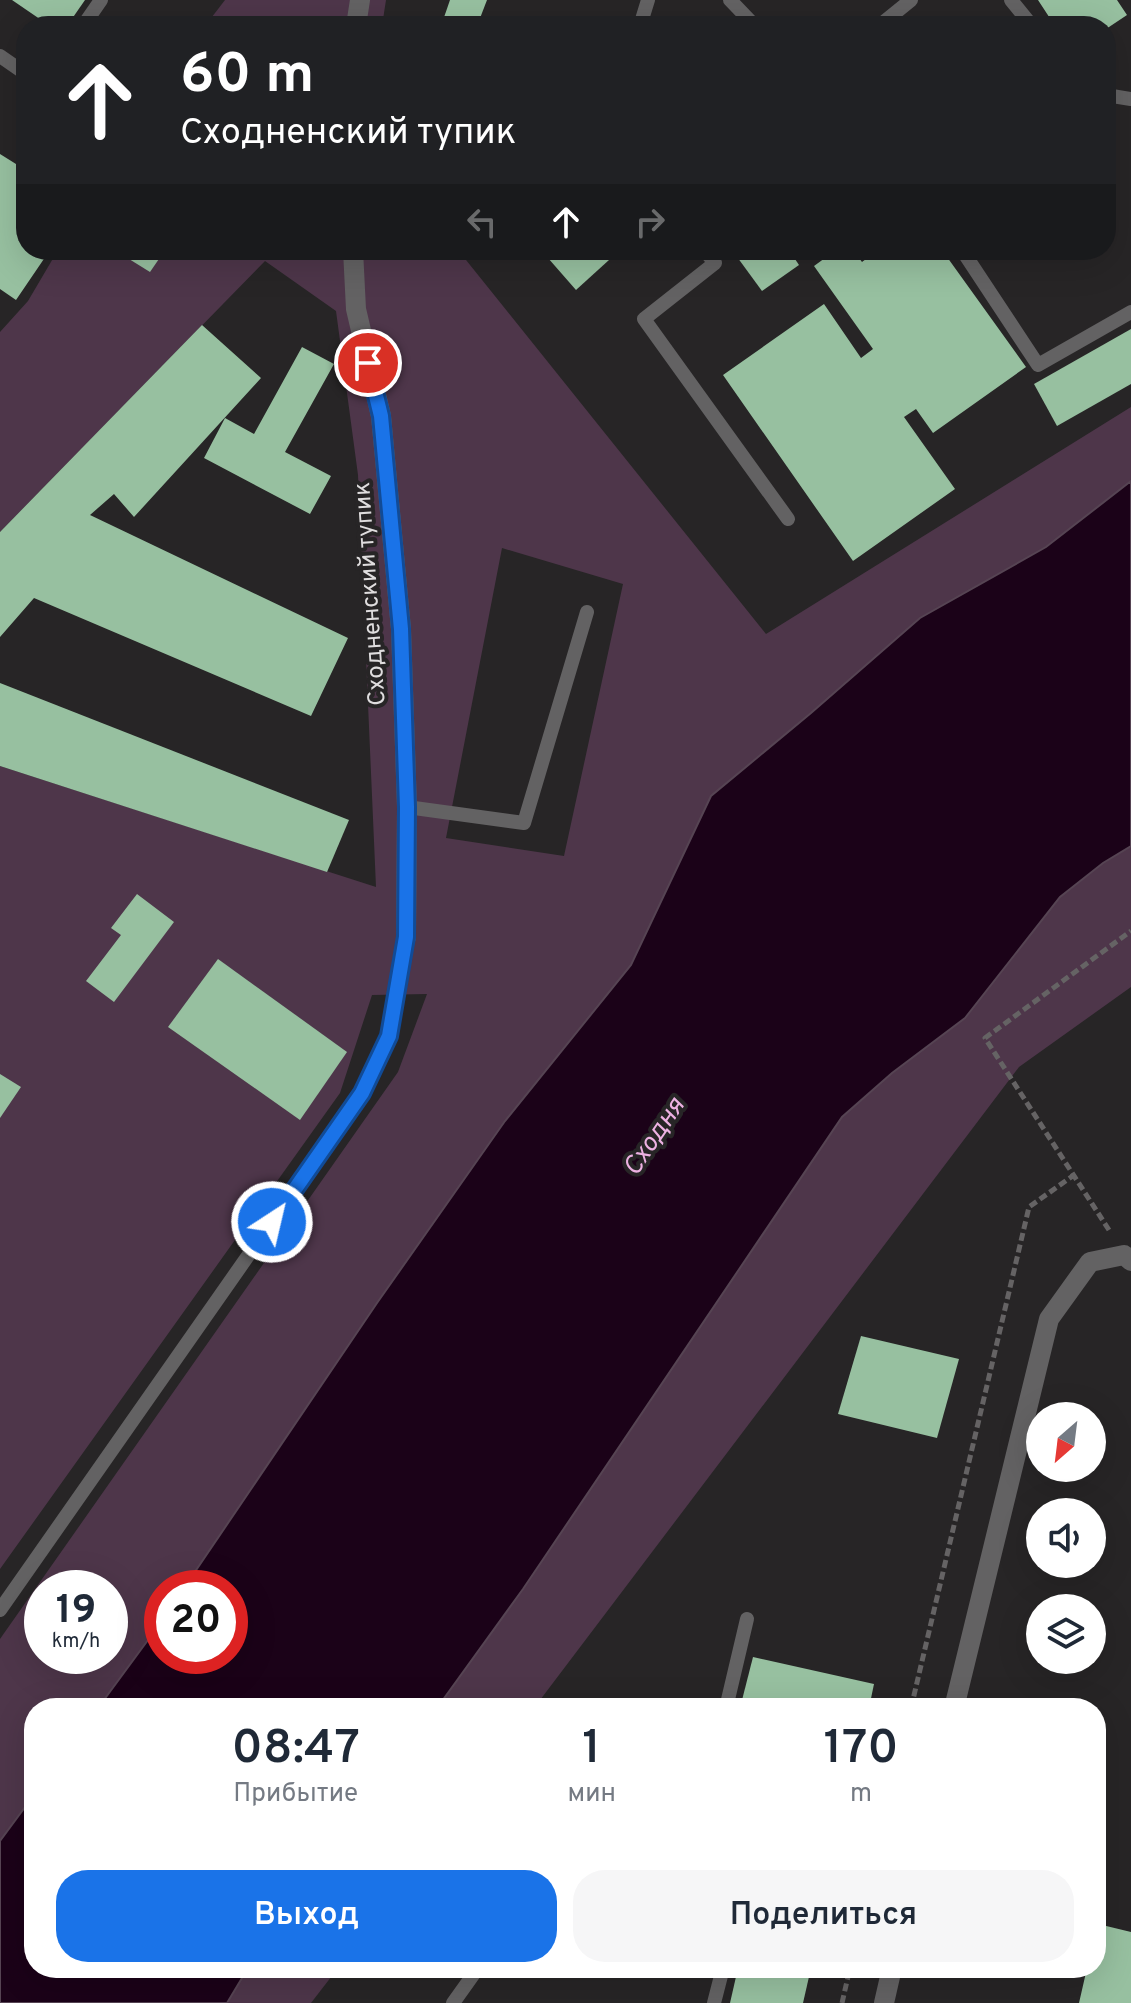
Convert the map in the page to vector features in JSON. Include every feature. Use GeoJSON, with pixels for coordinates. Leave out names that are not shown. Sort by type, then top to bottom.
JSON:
{"type":"FeatureCollection","features":[{"type":"Feature","properties":{"kind":"street","name":"Сходненский тупик"},"geometry":{"type":"LineString","coordinates":[[354,260],[356,309],[381,416],[399,598],[407,807],[406,937]]}},
{"type":"Feature","properties":{"kind":"street"},"geometry":{"type":"LineString","coordinates":[[956,1698],[1049,1319],[1090,1262],[1128,1258]]}},
{"type":"Feature","properties":{"kind":"street"},"geometry":{"type":"LineString","coordinates":[[884,2003],[890,1978]]}},
{"type":"Feature","properties":{"kind":"lane"},"geometry":{"type":"LineString","coordinates":[[730,0],[745,16]]}},
{"type":"Feature","properties":{"kind":"lane"},"geometry":{"type":"LineString","coordinates":[[891,16],[911,0]]}},
{"type":"Feature","properties":{"kind":"lane"},"geometry":{"type":"LineString","coordinates":[[1011,0],[1024,16]]}},
{"type":"Feature","properties":{"kind":"lane"},"geometry":{"type":"LineString","coordinates":[[712,260],[715,263],[644,319],[788,519]]}},
{"type":"Feature","properties":{"kind":"lane"},"geometry":{"type":"LineString","coordinates":[[969,260],[1038,365],[1131,312]]}},
{"type":"Feature","properties":{"kind":"lane"},"geometry":{"type":"LineString","coordinates":[[407,807],[524,823],[587,612]]}},
{"type":"Feature","properties":{"kind":"lane"},"geometry":{"type":"LineString","coordinates":[[0,1610],[362,1093],[389,1036],[406,937]]}},
{"type":"Feature","properties":{"kind":"lane"},"geometry":{"type":"LineString","coordinates":[[728,1698],[747,1619]]}},
{"type":"Feature","properties":{"kind":"lane"},"geometry":{"type":"LineString","coordinates":[[453,2003],[471,1978]]}},
{"type":"Feature","properties":{"kind":"lane"},"geometry":{"type":"LineString","coordinates":[[714,2003],[720,1978]]}},
{"type":"Feature","properties":{"kind":"path"},"geometry":{"type":"LineString","coordinates":[[1128,1258],[985,1038],[1131,931]]}},
{"type":"Feature","properties":{"kind":"path"},"geometry":{"type":"LineString","coordinates":[[913,1698],[1029,1207],[1074,1175]]}},
{"type":"Feature","properties":{"kind":"path"},"geometry":{"type":"LineString","coordinates":[[842,2003],[848,1978]]}},
{"type":"Feature","properties":{"kind":"shaded area"},"geometry":{"type":"Polygon","coordinates":[[[225,0],[386,0],[384,16],[213,16],[225,0]]]}},
{"type":"Feature","properties":{"kind":"shaded area"},"geometry":{"type":"Polygon","coordinates":[[[52,260],[466,260],[766,634],[1131,407],[1131,481],[1046,547],[811,713],[711,796],[631,965],[505,1121],[196,1570],[144,1570],[144,1645],[128,1667],[128,1570],[48,1570],[398,1072],[427,994],[372,995],[340,1093],[0,1569],[0,766],[376,887],[358,475],[336,311],[265,261],[0,532],[0,332],[28,301],[52,260]],[[502,548],[446,838],[564,856],[623,584],[502,548]]]}},
{"type":"Feature","properties":{"kind":"shaded area"},"geometry":{"type":"Polygon","coordinates":[[[1131,846],[1131,987],[1019,1067],[542,1698],[444,1698],[523,1589],[842,1117],[892,1073],[965,1018],[1060,897],[1103,863],[1131,846]]]}},
{"type":"Feature","properties":{"kind":"shaded area"},"geometry":{"type":"Polygon","coordinates":[[[24,1605],[24,1674],[123,1674],[105,1698],[24,1698],[24,1809],[0,1841],[0,1639],[24,1605]]]}},
{"type":"Feature","properties":{"kind":"shaded area"},"geometry":{"type":"Polygon","coordinates":[[[242,1978],[330,1978],[311,2003],[227,2003],[242,1978]]]}},
{"type":"Feature","properties":{"kind":"water","name":"Сходня"},"geometry":{"type":"Polygon","coordinates":[[[1131,481],[1131,846],[1103,863],[1060,897],[965,1018],[892,1073],[842,1117],[523,1589],[444,1698],[105,1698],[123,1674],[128,1674],[128,1667],[144,1645],[144,1674],[248,1674],[248,1570],[196,1570],[505,1121],[631,965],[711,796],[920,618],[1046,547],[1131,481]]]}},
{"type":"Feature","properties":{"kind":"water"},"geometry":{"type":"Polygon","coordinates":[[[24,1809],[24,1978],[242,1978],[227,2003],[0,2003],[0,1841],[24,1809]]]}},
{"type":"Feature","properties":{"kind":"building"},"geometry":{"type":"Polygon","coordinates":[[[12,0],[85,0],[74,16],[35,16],[12,0]]]}},
{"type":"Feature","properties":{"kind":"building"},"geometry":{"type":"Polygon","coordinates":[[[450,0],[487,0],[481,16],[444,16],[450,0]]]}},
{"type":"Feature","properties":{"kind":"building"},"geometry":{"type":"Polygon","coordinates":[[[1038,0],[1117,0],[1127,15],[1116,22],[1116,16],[1048,16],[1038,0]]]}},
{"type":"Feature","properties":{"kind":"building"},"geometry":{"type":"Polygon","coordinates":[[[0,154],[16,164],[16,260],[43,260],[16,300],[0,289],[0,154]]]}},
{"type":"Feature","properties":{"kind":"building"},"geometry":{"type":"Polygon","coordinates":[[[131,260],[158,260],[150,272],[131,260]]]}},
{"type":"Feature","properties":{"kind":"building"},"geometry":{"type":"Polygon","coordinates":[[[550,260],[609,260],[576,290],[550,260]]]}},
{"type":"Feature","properties":{"kind":"building"},"geometry":{"type":"Polygon","coordinates":[[[739,260],[796,260],[799,265],[762,291],[739,260]]]}},
{"type":"Feature","properties":{"kind":"building"},"geometry":{"type":"Polygon","coordinates":[[[822,260],[949,260],[1026,367],[933,433],[916,409],[904,417],[955,489],[853,561],[723,375],[824,304],[861,358],[873,349],[814,266],[822,260]]]}},
{"type":"Feature","properties":{"kind":"building"},"geometry":{"type":"Polygon","coordinates":[[[202,325],[261,378],[134,517],[114,494],[90,515],[348,638],[311,716],[34,598],[0,637],[0,532],[202,325]]]}},
{"type":"Feature","properties":{"kind":"building"},"geometry":{"type":"Polygon","coordinates":[[[1131,329],[1131,384],[1057,426],[1034,384],[1131,329]]]}},
{"type":"Feature","properties":{"kind":"building"},"geometry":{"type":"Polygon","coordinates":[[[302,347],[334,364],[285,452],[331,476],[310,514],[204,458],[225,418],[254,434],[302,347]]]}},
{"type":"Feature","properties":{"kind":"building"},"geometry":{"type":"Polygon","coordinates":[[[0,683],[349,820],[327,872],[0,766],[0,683]]]}},
{"type":"Feature","properties":{"kind":"building"},"geometry":{"type":"Polygon","coordinates":[[[137,894],[174,922],[114,1002],[86,981],[121,935],[111,928],[137,894]]]}},
{"type":"Feature","properties":{"kind":"building"},"geometry":{"type":"Polygon","coordinates":[[[218,959],[347,1052],[300,1120],[168,1027],[218,959]]]}},
{"type":"Feature","properties":{"kind":"building"},"geometry":{"type":"Polygon","coordinates":[[[0,1074],[21,1087],[0,1118],[0,1074]]]}},
{"type":"Feature","properties":{"kind":"building"},"geometry":{"type":"Polygon","coordinates":[[[861,1336],[959,1359],[937,1438],[838,1414],[861,1336]]]}},
{"type":"Feature","properties":{"kind":"building"},"geometry":{"type":"Polygon","coordinates":[[[753,1657],[874,1684],[871,1698],[743,1698],[753,1657]]]}},
{"type":"Feature","properties":{"kind":"building"},"geometry":{"type":"Polygon","coordinates":[[[1106,1926],[1131,1932],[1131,2003],[1079,2003],[1085,1978],[1106,1978],[1106,1926]]]}},
{"type":"Feature","properties":{"kind":"building"},"geometry":{"type":"Polygon","coordinates":[[[736,1978],[809,1978],[803,2003],[730,2003],[736,1978]]]}},
{"type":"Feature","properties":{"kind":"route"},"geometry":{"type":"LineString","coordinates":[[272,1222],[362,1093],[389,1036],[406,937],[407,807],[401,629],[381,416],[368,363]]}}]}
